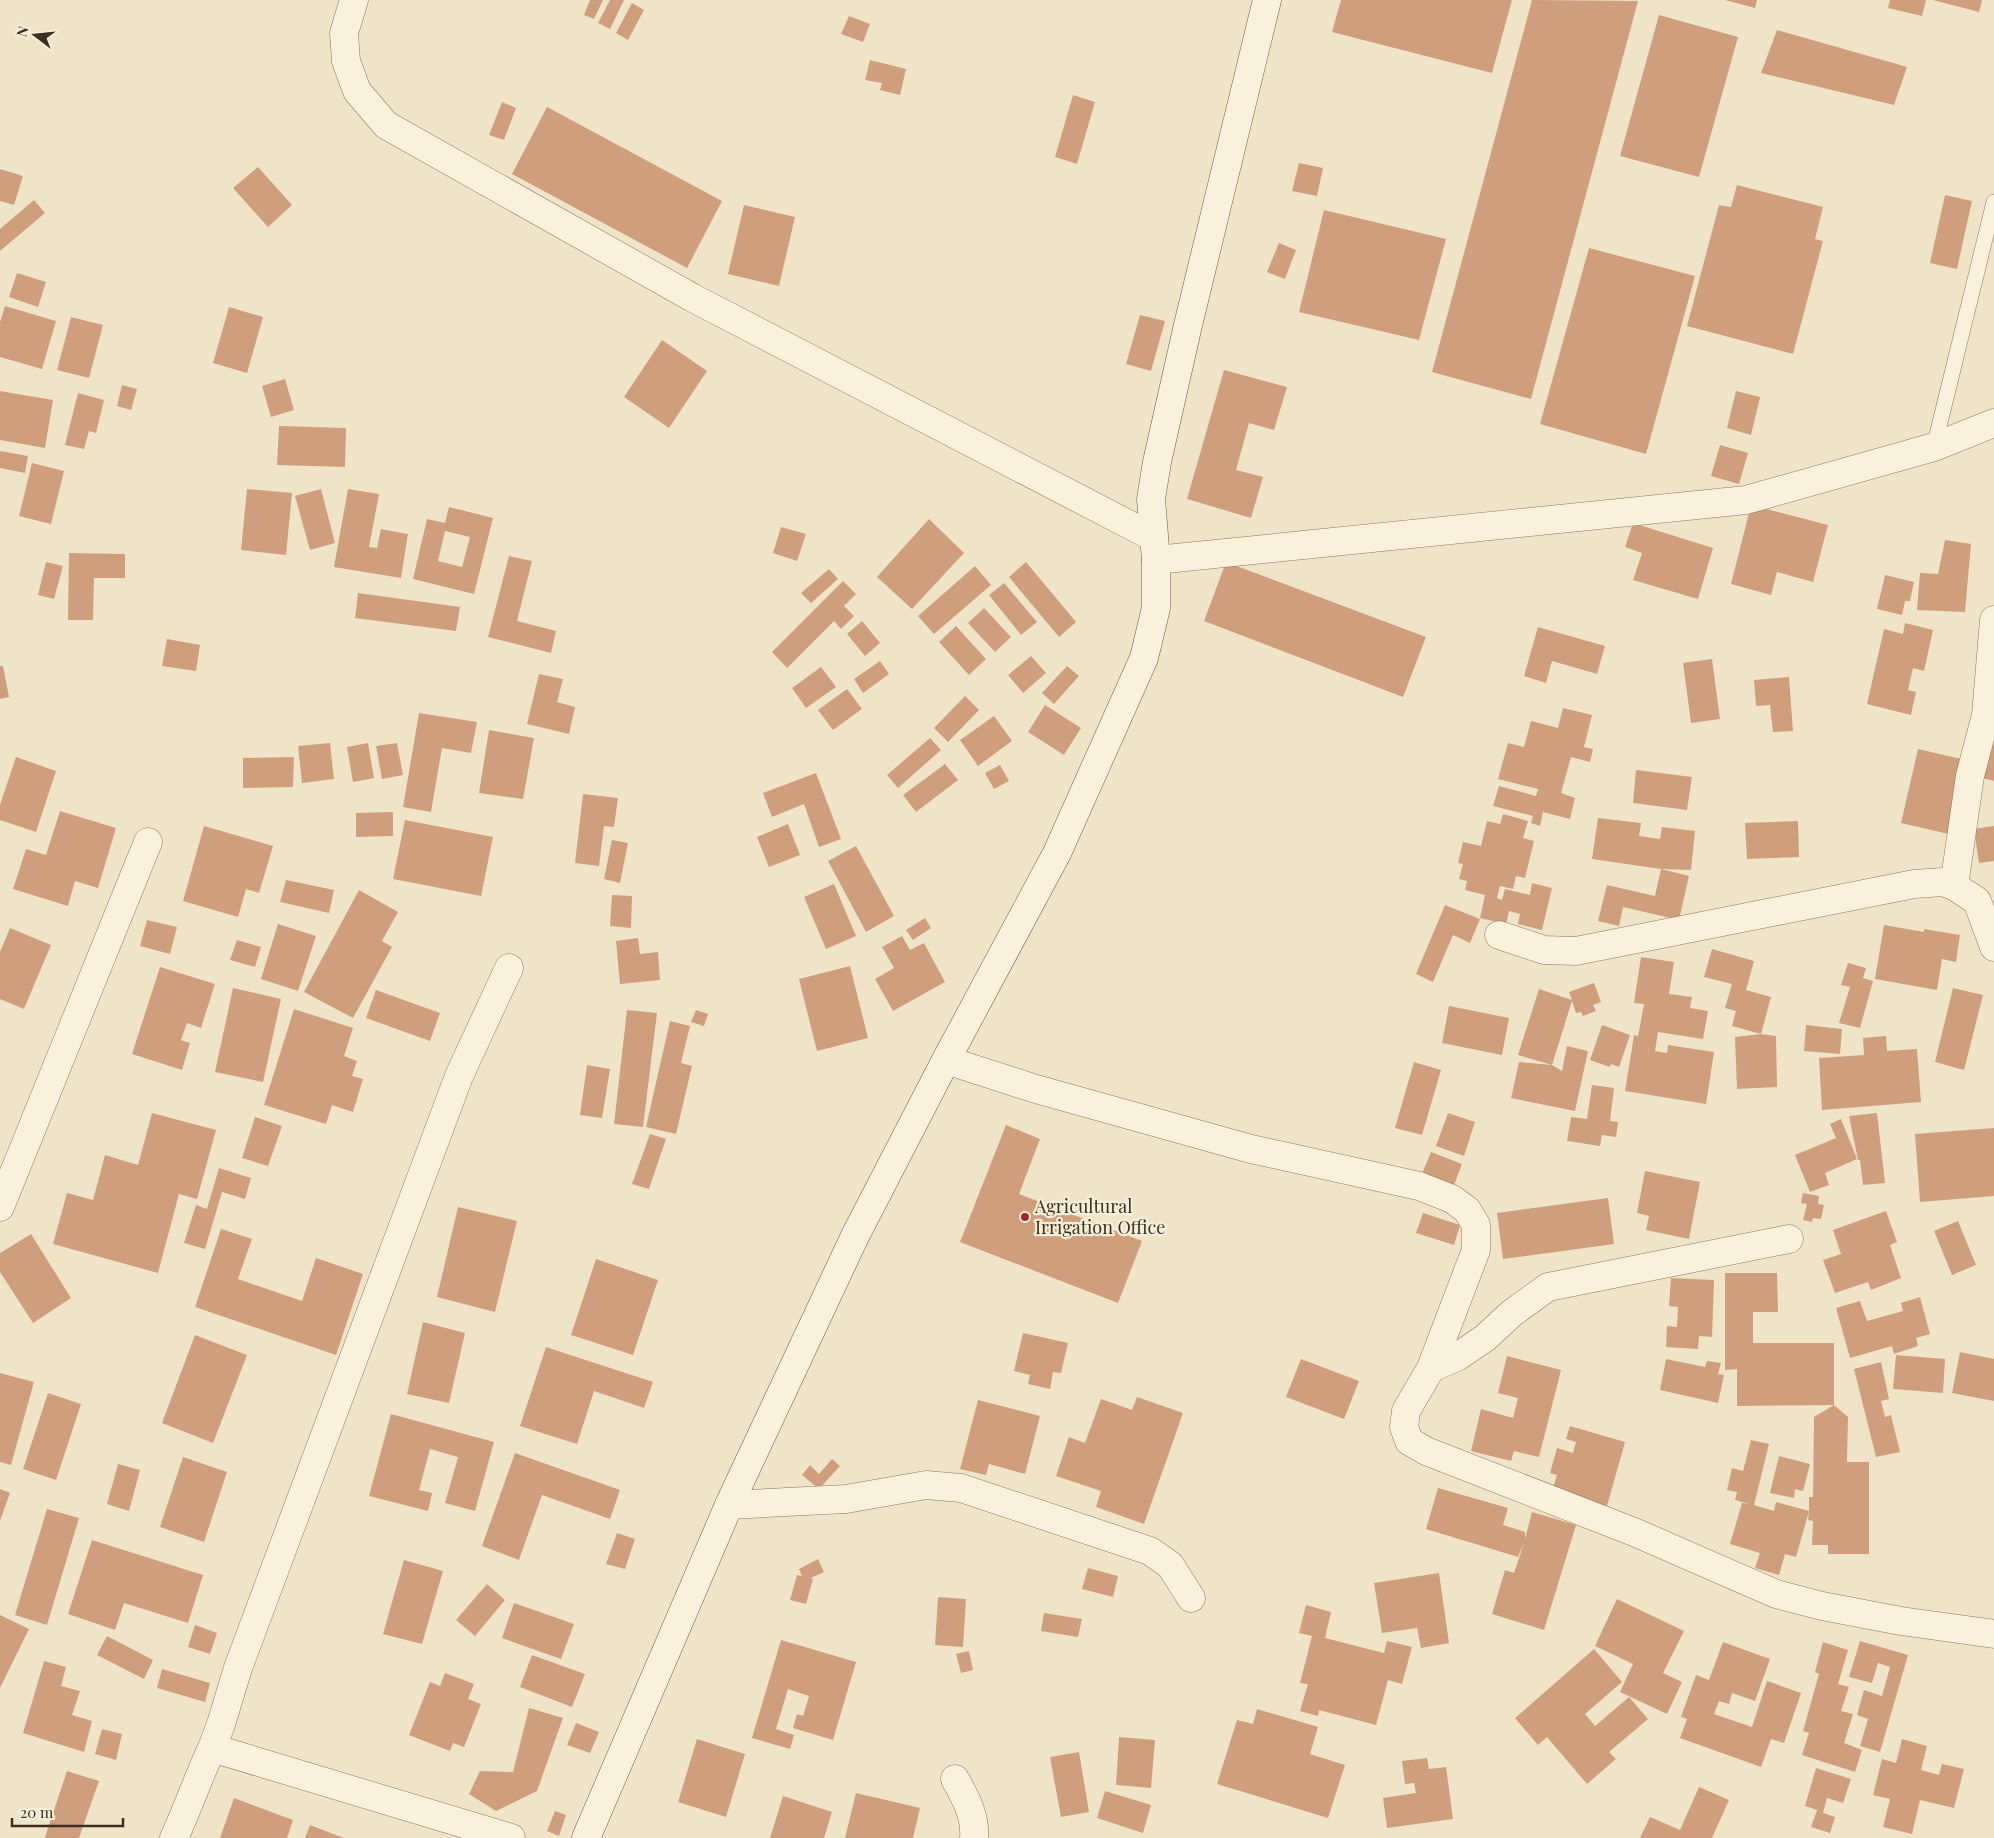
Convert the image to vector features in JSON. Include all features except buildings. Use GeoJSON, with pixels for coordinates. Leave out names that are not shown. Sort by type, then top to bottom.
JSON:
{"type":"FeatureCollection","features":[{"type":"Feature","properties":{"kind":"street"},"geometry":{"type":"LineString","coordinates":[[354,0],[344,33],[346,61],[356,91],[386,125],[693,298],[1154,548],[1746,500],[1934,447],[1994,423]]}},
{"type":"Feature","properties":{"kind":"street"},"geometry":{"type":"LineString","coordinates":[[586,1838],[729,1506],[855,1236],[946,1060],[1057,853],[1144,658],[1156,608],[1151,499],[1157,462],[1188,325],[1267,0]]}},
{"type":"Feature","properties":{"kind":"street"},"geometry":{"type":"LineString","coordinates":[[1954,886],[1970,776],[1986,716],[1994,620]]}},
{"type":"Feature","properties":{"kind":"street"},"geometry":{"type":"LineString","coordinates":[[0,1207],[148,842]]}},
{"type":"Feature","properties":{"kind":"street"},"geometry":{"type":"LineString","coordinates":[[1499,935],[1544,950],[1559,952],[1576,951],[1914,884],[1943,882],[1954,886],[1978,901],[1994,947]]}},
{"type":"Feature","properties":{"kind":"street"},"geometry":{"type":"LineString","coordinates":[[174,1838],[222,1724],[238,1668],[459,1076],[509,968]]}},
{"type":"Feature","properties":{"kind":"street"},"geometry":{"type":"LineString","coordinates":[[946,1060],[1036,1089],[1251,1149],[1419,1186],[1452,1199],[1467,1210],[1476,1226],[1476,1250],[1431,1368],[1406,1412],[1404,1427],[1409,1441],[1426,1451],[1634,1532],[1776,1594],[1822,1606],[1901,1621],[1994,1634]]}},
{"type":"Feature","properties":{"kind":"street"},"geometry":{"type":"LineString","coordinates":[[1431,1368],[1457,1357],[1478,1343],[1512,1313],[1548,1287],[1789,1239]]}},
{"type":"Feature","properties":{"kind":"street"},"geometry":{"type":"LineString","coordinates":[[729,1506],[846,1498],[926,1485],[962,1488],[1150,1551],[1170,1565],[1191,1598]]}},
{"type":"Feature","properties":{"kind":"street"},"geometry":{"type":"LineString","coordinates":[[212,1748],[511,1838]]}},
{"type":"Feature","properties":{"kind":"street"},"geometry":{"type":"LineString","coordinates":[[955,1779],[969,1806],[975,1829],[974,1838]]}},
{"type":"Feature","properties":{"kind":"lane"},"geometry":{"type":"LineString","coordinates":[[1934,447],[1994,202]]}},
{"type":"Feature","properties":{"kind":"place","name":"Agricultural Irrigation Office"},"geometry":{"type":"Point","coordinates":[1025,1217]}}]}
